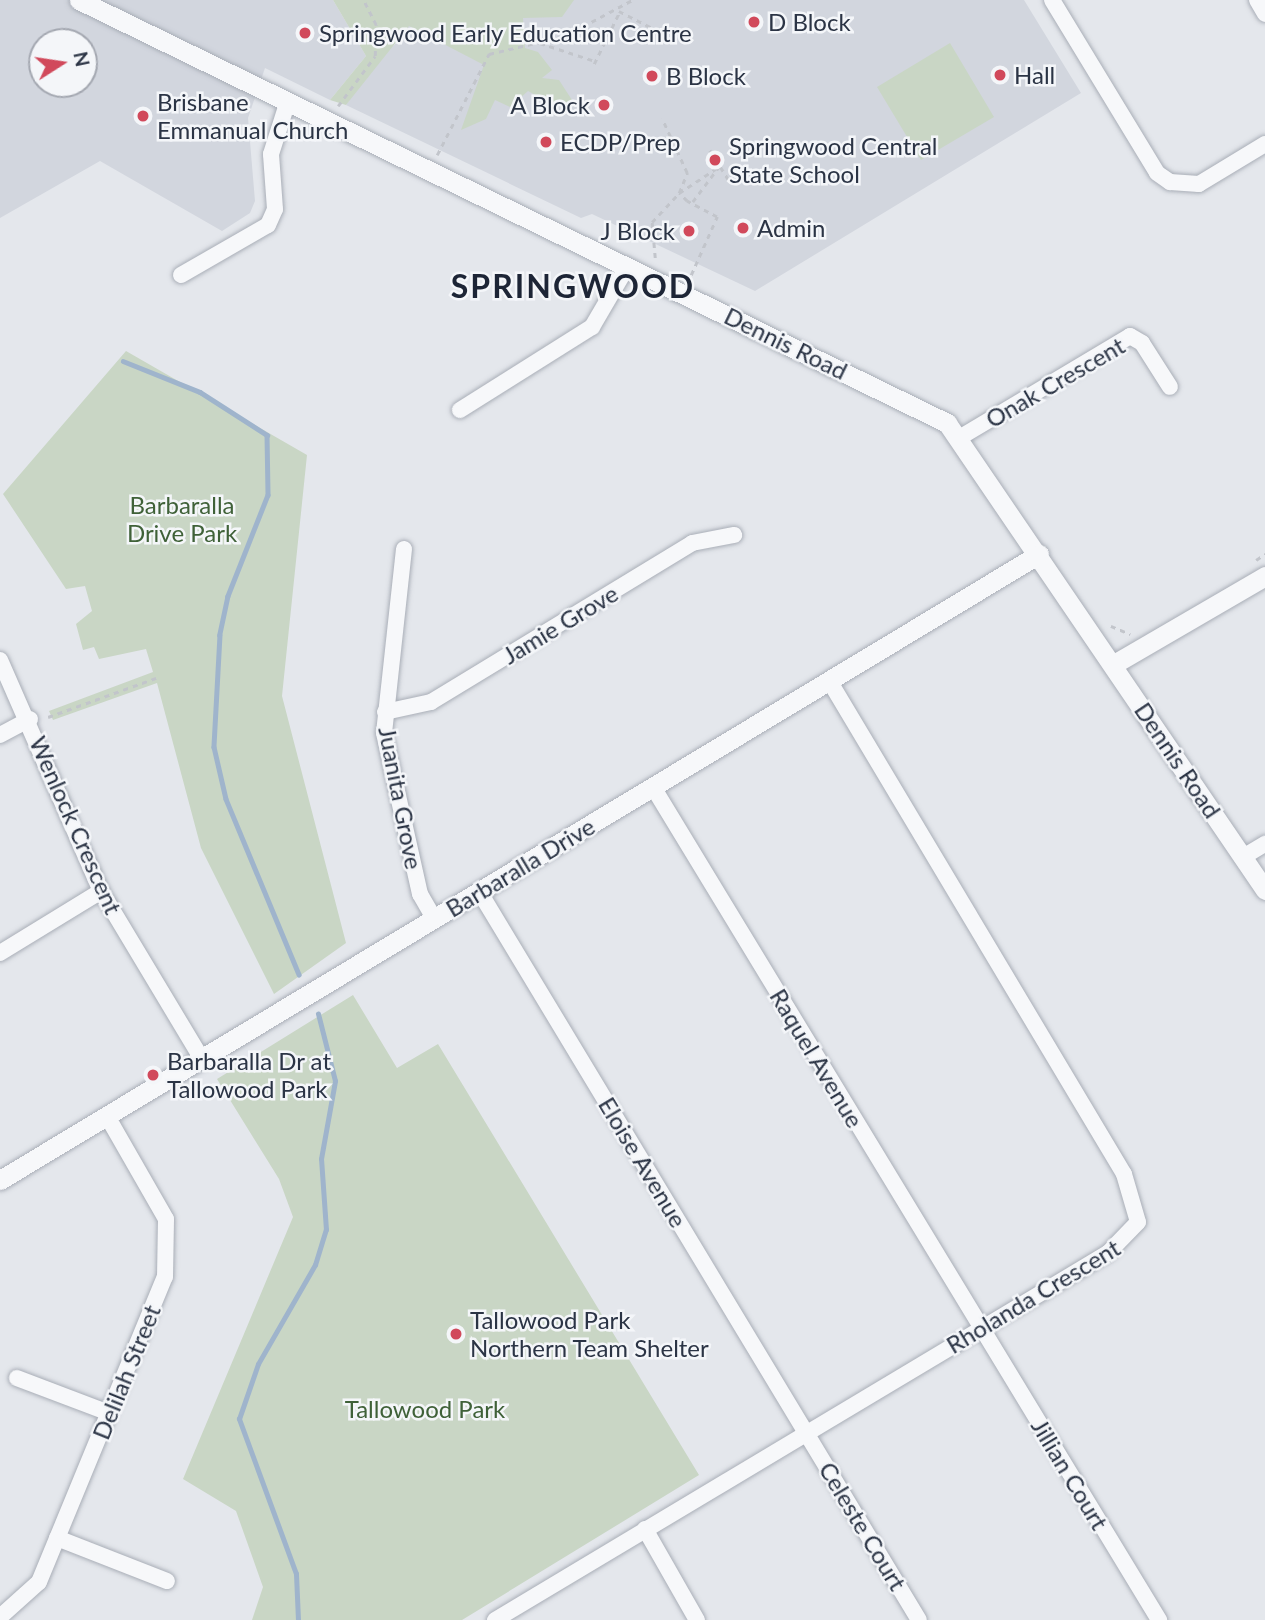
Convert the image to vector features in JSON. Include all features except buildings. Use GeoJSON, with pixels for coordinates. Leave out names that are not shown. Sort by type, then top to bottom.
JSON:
{"type":"FeatureCollection","features":[{"type":"Feature","properties":{"kind":"street","name":"Dennis Road"},"geometry":{"type":"LineString","coordinates":[[79,0],[287,104],[926,410],[959,438],[1265,890]]}},
{"type":"Feature","properties":{"kind":"street"},"geometry":{"type":"LineString","coordinates":[[1052,0],[1157,173],[1170,182],[1199,184],[1265,144]]}},
{"type":"Feature","properties":{"kind":"street"},"geometry":{"type":"LineString","coordinates":[[1257,0],[1265,14]]}},
{"type":"Feature","properties":{"kind":"street"},"geometry":{"type":"LineString","coordinates":[[181,275],[268,225],[275,209],[271,155],[287,104]]}},
{"type":"Feature","properties":{"kind":"street"},"geometry":{"type":"LineString","coordinates":[[460,410],[592,327],[627,267]]}},
{"type":"Feature","properties":{"kind":"street","name":"Onak Crescent"},"geometry":{"type":"LineString","coordinates":[[959,438],[1130,336],[1142,343],[1170,387]]}},
{"type":"Feature","properties":{"kind":"street","name":"Jamie Grove"},"geometry":{"type":"LineString","coordinates":[[386,712],[431,702],[692,543],[734,535]]}},
{"type":"Feature","properties":{"kind":"street","name":"Juanita Grove"},"geometry":{"type":"LineString","coordinates":[[404,549],[384,733],[420,894],[434,918]]}},
{"type":"Feature","properties":{"kind":"street","name":"Barbaralla Drive"},"geometry":{"type":"LineString","coordinates":[[0,1180],[1039,554]]}},
{"type":"Feature","properties":{"kind":"street"},"geometry":{"type":"LineString","coordinates":[[1114,664],[1265,576]]}},
{"type":"Feature","properties":{"kind":"street","name":"Wenlock Crescent"},"geometry":{"type":"LineString","coordinates":[[0,660],[30,719],[101,891],[202,1059]]}},
{"type":"Feature","properties":{"kind":"street","name":"Rholanda Crescent"},"geometry":{"type":"LineString","coordinates":[[495,1620],[981,1328],[1129,1236],[1138,1222],[1136,1200],[830,682]]}},
{"type":"Feature","properties":{"kind":"street"},"geometry":{"type":"LineString","coordinates":[[0,735],[30,719]]}},
{"type":"Feature","properties":{"kind":"street","name":"Raquel Avenue"},"geometry":{"type":"LineString","coordinates":[[653,787],[981,1328]]}},
{"type":"Feature","properties":{"kind":"street"},"geometry":{"type":"LineString","coordinates":[[1243,858],[1265,844]]}},
{"type":"Feature","properties":{"kind":"street"},"geometry":{"type":"LineString","coordinates":[[0,953],[101,891]]}},
{"type":"Feature","properties":{"kind":"street","name":"Eloise Avenue"},"geometry":{"type":"LineString","coordinates":[[479,891],[806,1432]]}},
{"type":"Feature","properties":{"kind":"street","name":"Delilah Street"},"geometry":{"type":"LineString","coordinates":[[0,1616],[39,1582],[109,1413],[168,1255],[166,1219],[107,1116]]}},
{"type":"Feature","properties":{"kind":"street","name":"Jillian Court"},"geometry":{"type":"LineString","coordinates":[[981,1328],[1159,1620]]}},
{"type":"Feature","properties":{"kind":"street"},"geometry":{"type":"LineString","coordinates":[[17,1378],[109,1413]]}},
{"type":"Feature","properties":{"kind":"street","name":"Celeste Court"},"geometry":{"type":"LineString","coordinates":[[806,1432],[919,1620]]}},
{"type":"Feature","properties":{"kind":"street"},"geometry":{"type":"LineString","coordinates":[[645,1529],[697,1620]]}},
{"type":"Feature","properties":{"kind":"street"},"geometry":{"type":"LineString","coordinates":[[57,1538],[167,1581]]}},
{"type":"Feature","properties":{"kind":"path"},"geometry":{"type":"LineString","coordinates":[[338,106],[375,57],[376,24],[363,0]]}},
{"type":"Feature","properties":{"kind":"path"},"geometry":{"type":"LineString","coordinates":[[437,155],[489,54],[585,28],[618,11],[632,0]]}},
{"type":"Feature","properties":{"kind":"path"},"geometry":{"type":"LineString","coordinates":[[618,11],[651,27]]}},
{"type":"Feature","properties":{"kind":"path"},"geometry":{"type":"LineString","coordinates":[[537,42],[593,62],[618,11]]}},
{"type":"Feature","properties":{"kind":"path"},"geometry":{"type":"LineString","coordinates":[[662,119],[687,164],[679,193]]}},
{"type":"Feature","properties":{"kind":"path"},"geometry":{"type":"LineString","coordinates":[[710,150],[729,181]]}},
{"type":"Feature","properties":{"kind":"path"},"geometry":{"type":"LineString","coordinates":[[655,258],[652,222],[679,193],[720,166]]}},
{"type":"Feature","properties":{"kind":"path"},"geometry":{"type":"LineString","coordinates":[[692,202],[720,166]]}},
{"type":"Feature","properties":{"kind":"path"},"geometry":{"type":"LineString","coordinates":[[679,193],[717,217],[691,275]]}},
{"type":"Feature","properties":{"kind":"path"},"geometry":{"type":"LineString","coordinates":[[48,717],[156,678]]}},
{"type":"Feature","properties":{"kind":"shaded area"},"geometry":{"type":"Polygon","coordinates":[[[0,0],[333,0],[366,56],[330,100],[265,68],[248,118],[255,201],[250,213],[222,231],[100,161],[0,218],[0,0]]]}},
{"type":"Feature","properties":{"kind":"shaded area","name":"Springwood Central State School"},"geometry":{"type":"Polygon","coordinates":[[[381,0],[1024,0],[1081,93],[755,291],[592,214],[581,218],[346,105],[381,54],[404,38],[381,0]]]}},
{"type":"Feature","properties":{"kind":"green space"},"geometry":{"type":"Polygon","coordinates":[[[333,0],[574,0],[562,17],[523,18],[525,48],[538,52],[552,70],[542,78],[559,80],[572,100],[557,107],[528,91],[510,107],[495,100],[486,119],[461,130],[484,65],[409,26],[346,105],[330,100],[366,56],[333,0]]]}},
{"type":"Feature","properties":{"kind":"green space"},"geometry":{"type":"Polygon","coordinates":[[[950,43],[994,117],[921,160],[877,87],[950,43]]]}},
{"type":"Feature","properties":{"kind":"green space","name":"Barbaralla Drive Park"},"geometry":{"type":"Polygon","coordinates":[[[126,351],[307,455],[282,696],[346,943],[274,994],[201,848],[157,683],[53,720],[49,711],[153,672],[146,649],[99,659],[94,647],[83,650],[76,624],[92,611],[85,586],[66,589],[3,494],[126,351]]]}},
{"type":"Feature","properties":{"kind":"green space","name":"Tallowood Park"},"geometry":{"type":"Polygon","coordinates":[[[353,995],[397,1068],[438,1044],[699,1475],[462,1620],[252,1620],[263,1587],[236,1511],[183,1479],[293,1217],[279,1179],[217,1079],[353,995]]]}},
{"type":"Feature","properties":{"kind":"waterway"},"geometry":{"type":"LineString","coordinates":[[123,361],[200,392],[267,435],[268,495],[228,596],[220,635],[214,747],[226,799],[299,974]]}},
{"type":"Feature","properties":{"kind":"waterway"},"geometry":{"type":"LineString","coordinates":[[298,1620],[296,1574],[239,1419],[258,1364],[315,1265],[326,1230],[321,1159],[335,1081],[318,1014]]}},
{"type":"Feature","properties":{"kind":"place","name":"D Block"},"geometry":{"type":"Point","coordinates":[754,22]}},
{"type":"Feature","properties":{"kind":"place","name":"Springwood Early Education Centre"},"geometry":{"type":"Point","coordinates":[305,33]}},
{"type":"Feature","properties":{"kind":"place","name":"Hall"},"geometry":{"type":"Point","coordinates":[1000,75]}},
{"type":"Feature","properties":{"kind":"place","name":"B Block"},"geometry":{"type":"Point","coordinates":[652,76]}},
{"type":"Feature","properties":{"kind":"place","name":"A Block"},"geometry":{"type":"Point","coordinates":[604,105]}},
{"type":"Feature","properties":{"kind":"place","name":"Brisbane Emmanual Church"},"geometry":{"type":"Point","coordinates":[143,116]}},
{"type":"Feature","properties":{"kind":"place","name":"ECDP/Prep"},"geometry":{"type":"Point","coordinates":[546,142]}},
{"type":"Feature","properties":{"kind":"place","name":"Springwood Central State School"},"geometry":{"type":"Point","coordinates":[715,160]}},
{"type":"Feature","properties":{"kind":"place","name":"Admin"},"geometry":{"type":"Point","coordinates":[743,228]}},
{"type":"Feature","properties":{"kind":"place","name":"J Block"},"geometry":{"type":"Point","coordinates":[689,231]}},
{"type":"Feature","properties":{"kind":"place","name":"Barbaralla Dr at Tallowood Park"},"geometry":{"type":"Point","coordinates":[153,1075]}},
{"type":"Feature","properties":{"kind":"place","name":"Tallowood Park Northern Team Shelter"},"geometry":{"type":"Point","coordinates":[456,1334]}},
{"type":"Feature","properties":{"kind":"district","name":"SPRINGWOOD"},"geometry":{"type":"Point","coordinates":[573,286]}}]}
